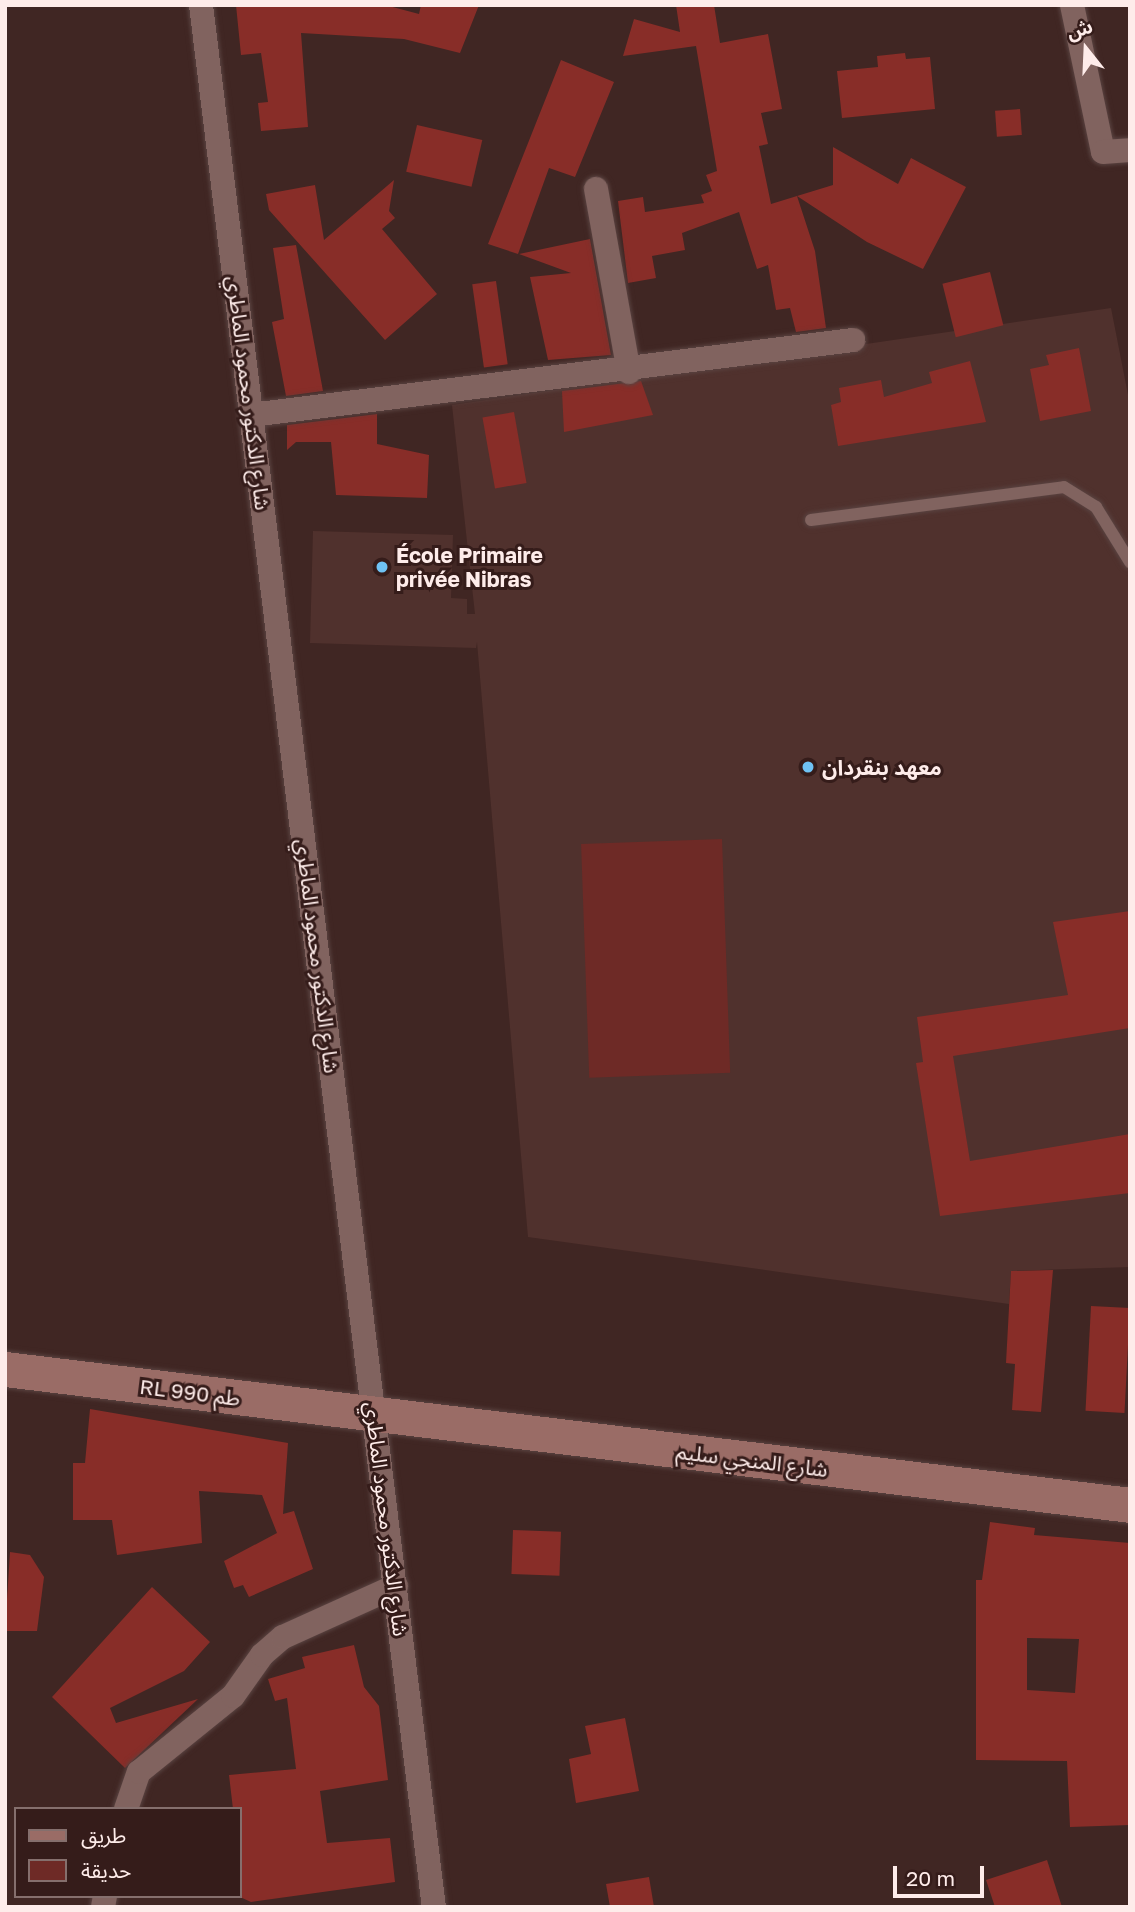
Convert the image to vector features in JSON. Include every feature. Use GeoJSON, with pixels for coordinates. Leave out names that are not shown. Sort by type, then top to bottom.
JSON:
{"type":"FeatureCollection","features":[{"type":"Feature","properties":{"kind":"street","name":"شارع الدكتور محمود الماطري"},"geometry":{"type":"LineString","coordinates":[[201,5],[434,1907]]}},
{"type":"Feature","properties":{"kind":"street"},"geometry":{"type":"LineString","coordinates":[[1072,5],[1102,152],[1130,150]]}},
{"type":"Feature","properties":{"kind":"street"},"geometry":{"type":"LineString","coordinates":[[596,189],[629,372]]}},
{"type":"Feature","properties":{"kind":"street"},"geometry":{"type":"LineString","coordinates":[[251,415],[629,372],[853,340]]}},
{"type":"Feature","properties":{"kind":"street","name":"RL طم 990"},"geometry":{"type":"LineString","coordinates":[[5,1369],[375,1415]]}},
{"type":"Feature","properties":{"kind":"street","name":"شارع المنجي سليم"},"geometry":{"type":"LineString","coordinates":[[375,1415],[1130,1505]]}},
{"type":"Feature","properties":{"kind":"street"},"geometry":{"type":"LineString","coordinates":[[127,1807],[138,1772],[233,1696],[261,1655],[283,1637],[396,1586]]}},
{"type":"Feature","properties":{"kind":"lane"},"geometry":{"type":"LineString","coordinates":[[811,520],[1063,487],[1097,507],[1130,562]]}},
{"type":"Feature","properties":{"kind":"shaded area","name":"معهد بنقردان"},"geometry":{"type":"Polygon","coordinates":[[[1111,308],[1130,405],[1130,1267],[1011,1271],[1009,1304],[528,1237],[477,642],[476,648],[310,643],[313,531],[453,535],[451,598],[467,599],[467,614],[475,614],[452,405],[1111,308]]]}},
{"type":"Feature","properties":{"kind":"green space"},"geometry":{"type":"Polygon","coordinates":[[[722,839],[730,1073],[589,1078],[581,844],[722,839]]]}},
{"type":"Feature","properties":{"kind":"building"},"geometry":{"type":"Polygon","coordinates":[[[236,5],[385,5],[419,14],[421,5],[479,5],[460,53],[404,39],[301,33],[308,127],[261,131],[258,103],[268,102],[261,53],[241,55],[236,5]]]}},
{"type":"Feature","properties":{"kind":"building"},"geometry":{"type":"Polygon","coordinates":[[[676,5],[714,5],[720,43],[768,34],[782,109],[761,113],[768,144],[759,146],[771,204],[797,196],[815,251],[826,328],[796,332],[790,308],[776,310],[768,265],[757,269],[739,212],[682,233],[685,250],[652,256],[656,278],[628,283],[618,201],[643,197],[645,212],[704,203],[701,195],[712,191],[706,175],[717,171],[696,46],[623,56],[634,19],[680,32],[676,5]]]}},
{"type":"Feature","properties":{"kind":"building"},"geometry":{"type":"Polygon","coordinates":[[[905,53],[906,59],[930,57],[935,109],[842,118],[837,71],[878,67],[877,56],[905,53]]]}},
{"type":"Feature","properties":{"kind":"building"},"geometry":{"type":"Polygon","coordinates":[[[561,60],[614,82],[575,177],[549,168],[518,254],[488,244],[561,60]]]}},
{"type":"Feature","properties":{"kind":"building"},"geometry":{"type":"Polygon","coordinates":[[[1020,109],[1022,135],[997,137],[995,111],[1020,109]]]}},
{"type":"Feature","properties":{"kind":"building"},"geometry":{"type":"Polygon","coordinates":[[[417,125],[482,140],[471,187],[406,172],[417,125]]]}},
{"type":"Feature","properties":{"kind":"building"},"geometry":{"type":"Polygon","coordinates":[[[833,147],[898,184],[911,158],[966,187],[923,269],[867,242],[797,196],[833,185],[833,147]]]}},
{"type":"Feature","properties":{"kind":"building"},"geometry":{"type":"Polygon","coordinates":[[[394,180],[389,211],[395,218],[382,229],[437,294],[385,340],[269,210],[266,194],[315,185],[324,240],[394,180]]]}},
{"type":"Feature","properties":{"kind":"building"},"geometry":{"type":"Polygon","coordinates":[[[590,239],[611,355],[548,360],[530,277],[571,273],[519,254],[590,239]]]}},
{"type":"Feature","properties":{"kind":"building"},"geometry":{"type":"Polygon","coordinates":[[[296,245],[323,391],[286,396],[272,322],[284,319],[273,248],[296,245]]]}},
{"type":"Feature","properties":{"kind":"building"},"geometry":{"type":"Polygon","coordinates":[[[990,272],[1003,325],[956,337],[942,284],[990,272]]]}},
{"type":"Feature","properties":{"kind":"building"},"geometry":{"type":"Polygon","coordinates":[[[496,281],[508,364],[484,368],[472,284],[496,281]]]}},
{"type":"Feature","properties":{"kind":"building"},"geometry":{"type":"Polygon","coordinates":[[[1079,348],[1091,411],[1040,421],[1030,369],[1049,365],[1046,355],[1079,348]]]}},
{"type":"Feature","properties":{"kind":"building"},"geometry":{"type":"Polygon","coordinates":[[[970,361],[986,422],[838,446],[831,405],[841,402],[839,388],[881,380],[884,397],[932,383],[929,372],[970,361]]]}},
{"type":"Feature","properties":{"kind":"building"},"geometry":{"type":"Polygon","coordinates":[[[641,381],[653,415],[564,432],[562,391],[641,381]]]}},
{"type":"Feature","properties":{"kind":"building"},"geometry":{"type":"Polygon","coordinates":[[[514,412],[527,483],[495,488],[482,418],[514,412]]]}},
{"type":"Feature","properties":{"kind":"building"},"geometry":{"type":"Polygon","coordinates":[[[377,414],[377,444],[429,455],[427,498],[336,495],[331,442],[296,442],[287,450],[287,425],[377,414]]]}},
{"type":"Feature","properties":{"kind":"building"},"geometry":{"type":"Polygon","coordinates":[[[1130,911],[1130,1028],[953,1056],[970,1161],[1130,1134],[1130,1193],[940,1216],[916,1063],[923,1062],[917,1017],[1068,995],[1053,922],[1130,911]]]}},
{"type":"Feature","properties":{"kind":"building"},"geometry":{"type":"Polygon","coordinates":[[[1053,1270],[1041,1412],[1012,1410],[1015,1364],[1006,1363],[1011,1271],[1053,1270]]]}},
{"type":"Feature","properties":{"kind":"building"},"geometry":{"type":"Polygon","coordinates":[[[1091,1306],[1130,1308],[1124,1413],[1086,1411],[1091,1306]]]}},
{"type":"Feature","properties":{"kind":"building"},"geometry":{"type":"Polygon","coordinates":[[[90,1409],[288,1443],[283,1514],[294,1511],[313,1569],[249,1597],[243,1585],[234,1588],[224,1561],[277,1533],[262,1495],[199,1491],[202,1543],[117,1555],[112,1520],[73,1520],[73,1463],[85,1463],[90,1409]]]}},
{"type":"Feature","properties":{"kind":"building"},"geometry":{"type":"Polygon","coordinates":[[[990,1522],[1035,1528],[1034,1535],[1130,1543],[1130,1825],[1070,1827],[1067,1761],[976,1760],[976,1580],[982,1580],[990,1522]],[[1027,1638],[1027,1690],[1075,1693],[1079,1639],[1027,1638]]]}},
{"type":"Feature","properties":{"kind":"building"},"geometry":{"type":"Polygon","coordinates":[[[513,1530],[561,1532],[559,1576],[511,1574],[513,1530]]]}},
{"type":"Feature","properties":{"kind":"building"},"geometry":{"type":"Polygon","coordinates":[[[10,1552],[30,1555],[44,1577],[37,1631],[5,1631],[10,1552]]]}},
{"type":"Feature","properties":{"kind":"building"},"geometry":{"type":"Polygon","coordinates":[[[152,1587],[210,1642],[184,1671],[110,1708],[116,1723],[198,1699],[125,1768],[52,1697],[152,1587]]]}},
{"type":"Feature","properties":{"kind":"building"},"geometry":{"type":"Polygon","coordinates":[[[354,1645],[364,1687],[379,1706],[388,1780],[320,1791],[327,1843],[390,1838],[395,1882],[251,1902],[242,1898],[242,1807],[233,1807],[229,1775],[296,1769],[287,1698],[275,1701],[268,1679],[305,1668],[302,1657],[354,1645]]]}},
{"type":"Feature","properties":{"kind":"building"},"geometry":{"type":"Polygon","coordinates":[[[625,1718],[639,1791],[576,1803],[569,1759],[591,1754],[585,1726],[625,1718]]]}},
{"type":"Feature","properties":{"kind":"building"},"geometry":{"type":"Polygon","coordinates":[[[1047,1860],[1062,1907],[995,1907],[986,1880],[1047,1860]]]}},
{"type":"Feature","properties":{"kind":"building"},"geometry":{"type":"Polygon","coordinates":[[[649,1877],[654,1907],[610,1907],[606,1884],[649,1877]]]}},
{"type":"Feature","properties":{"kind":"place","name":"École Primaire privée Nibras"},"geometry":{"type":"Point","coordinates":[382,567]}},
{"type":"Feature","properties":{"kind":"place","name":"معهد بنقردان"},"geometry":{"type":"Point","coordinates":[808,767]}}]}
